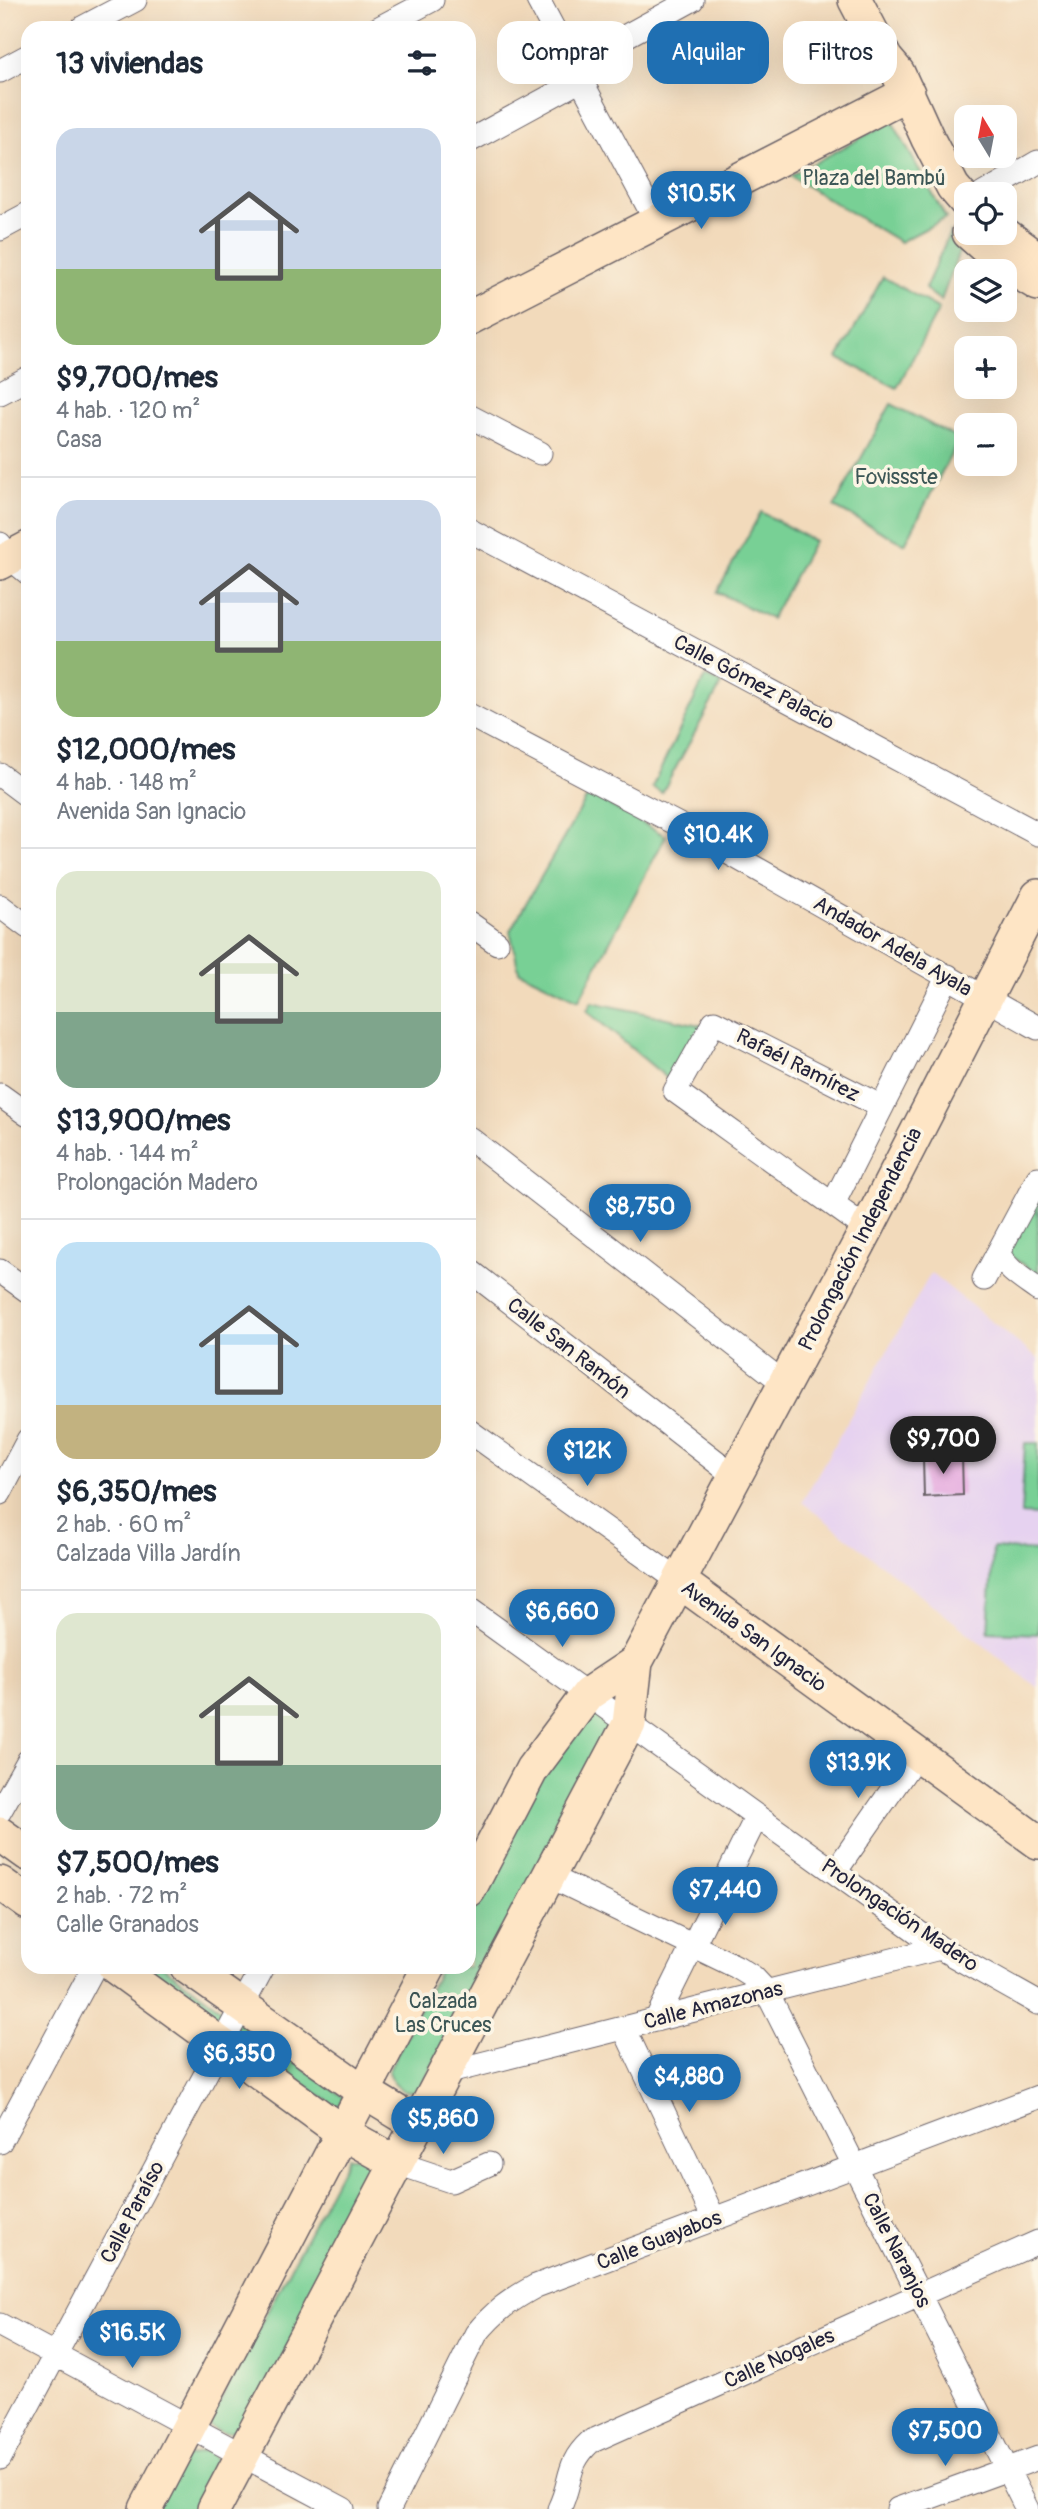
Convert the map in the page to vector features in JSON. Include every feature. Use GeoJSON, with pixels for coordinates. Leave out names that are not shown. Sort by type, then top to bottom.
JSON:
{"type":"FeatureCollection","features":[{"type":"Feature","properties":{"kind":"street"},"geometry":{"type":"LineString","coordinates":[[108,14],[135,0]]}},
{"type":"Feature","properties":{"kind":"street"},"geometry":{"type":"LineString","coordinates":[[392,21],[432,0]]}},
{"type":"Feature","properties":{"kind":"street"},"geometry":{"type":"LineString","coordinates":[[538,0],[549,21]]}},
{"type":"Feature","properties":{"kind":"street"},"geometry":{"type":"LineString","coordinates":[[633,37],[692,0]]}},
{"type":"Feature","properties":{"kind":"street"},"geometry":{"type":"LineString","coordinates":[[855,0],[865,21]]}},
{"type":"Feature","properties":{"kind":"street"},"geometry":{"type":"LineString","coordinates":[[0,71],[21,60]]}},
{"type":"Feature","properties":{"kind":"street"},"geometry":{"type":"LineString","coordinates":[[476,137],[560,84]]}},
{"type":"Feature","properties":{"kind":"street"},"geometry":{"type":"LineString","coordinates":[[583,84],[652,214]]}},
{"type":"Feature","properties":{"kind":"street"},"geometry":{"type":"LineString","coordinates":[[476,294],[565,258],[652,214],[889,84]]}},
{"type":"Feature","properties":{"kind":"street"},"geometry":{"type":"LineString","coordinates":[[894,84],[935,191],[954,207]]}},
{"type":"Feature","properties":{"kind":"street"},"geometry":{"type":"LineString","coordinates":[[1004,182],[1038,162]]}},
{"type":"Feature","properties":{"kind":"street"},"geometry":{"type":"LineString","coordinates":[[0,229],[21,218]]}},
{"type":"Feature","properties":{"kind":"street"},"geometry":{"type":"LineString","coordinates":[[1017,243],[1038,259]]}},
{"type":"Feature","properties":{"kind":"street"},"geometry":{"type":"LineString","coordinates":[[988,245],[1004,264],[1038,284]]}},
{"type":"Feature","properties":{"kind":"street"},"geometry":{"type":"LineString","coordinates":[[476,314],[565,258]]}},
{"type":"Feature","properties":{"kind":"street"},"geometry":{"type":"LineString","coordinates":[[0,393],[21,382]]}},
{"type":"Feature","properties":{"kind":"street"},"geometry":{"type":"LineString","coordinates":[[476,420],[540,453]]}},
{"type":"Feature","properties":{"kind":"street","name":"Calle Gómez Palacio"},"geometry":{"type":"LineString","coordinates":[[476,534],[1038,834]]}},
{"type":"Feature","properties":{"kind":"street"},"geometry":{"type":"LineString","coordinates":[[11,555],[21,539]]}},
{"type":"Feature","properties":{"kind":"street","name":"Andador Adela Ayala"},"geometry":{"type":"LineString","coordinates":[[476,719],[682,827],[1038,1028]]}},
{"type":"Feature","properties":{"kind":"street"},"geometry":{"type":"LineString","coordinates":[[0,775],[21,791]]}},
{"type":"Feature","properties":{"kind":"street","name":"Prolongación Independencia"},"geometry":{"type":"LineString","coordinates":[[679,1581],[867,1229],[1038,896]]}},
{"type":"Feature","properties":{"kind":"street"},"geometry":{"type":"LineString","coordinates":[[0,905],[21,922]]}},
{"type":"Feature","properties":{"kind":"street"},"geometry":{"type":"LineString","coordinates":[[476,928],[497,943]]}},
{"type":"Feature","properties":{"kind":"street"},"geometry":{"type":"LineString","coordinates":[[867,1229],[833,1204],[948,976]]}},
{"type":"Feature","properties":{"kind":"street","name":"Rafaél Ramírez"},"geometry":{"type":"LineString","coordinates":[[833,1204],[675,1091],[714,1022],[882,1107]]}},
{"type":"Feature","properties":{"kind":"street"},"geometry":{"type":"LineString","coordinates":[[0,1095],[21,1110]]}},
{"type":"Feature","properties":{"kind":"street"},"geometry":{"type":"LineString","coordinates":[[476,1143],[785,1384]]}},
{"type":"Feature","properties":{"kind":"street"},"geometry":{"type":"LineString","coordinates":[[985,1279],[1038,1178]]}},
{"type":"Feature","properties":{"kind":"street"},"geometry":{"type":"LineString","coordinates":[[998,1253],[1012,1271],[1038,1290]]}},
{"type":"Feature","properties":{"kind":"street"},"geometry":{"type":"LineString","coordinates":[[0,1271],[21,1286]]}},
{"type":"Feature","properties":{"kind":"street","name":"Calle San Ramón"},"geometry":{"type":"LineString","coordinates":[[476,1275],[736,1477]]}},
{"type":"Feature","properties":{"kind":"street","name":"Avenida San Ignacio"},"geometry":{"type":"LineString","coordinates":[[476,1436],[1038,1842]]}},
{"type":"Feature","properties":{"kind":"street"},"geometry":{"type":"LineString","coordinates":[[0,1493],[21,1453]]}},
{"type":"Feature","properties":{"kind":"street"},"geometry":{"type":"LineString","coordinates":[[214,2509],[629,1724],[636,1662],[679,1581]]}},
{"type":"Feature","properties":{"kind":"street","name":"Prolongación Madero"},"geometry":{"type":"LineString","coordinates":[[476,1614],[940,1948],[1038,2003]]}},
{"type":"Feature","properties":{"kind":"street"},"geometry":{"type":"LineString","coordinates":[[476,1877],[532,1769],[588,1694],[636,1662]]}},
{"type":"Feature","properties":{"kind":"street"},"geometry":{"type":"LineString","coordinates":[[835,1872],[917,1754]]}},
{"type":"Feature","properties":{"kind":"street"},"geometry":{"type":"LineString","coordinates":[[0,1811],[21,1774]]}},
{"type":"Feature","properties":{"kind":"street"},"geometry":{"type":"LineString","coordinates":[[656,2020],[757,1816]]}},
{"type":"Feature","properties":{"kind":"street"},"geometry":{"type":"LineString","coordinates":[[0,1834],[21,1849]]}},
{"type":"Feature","properties":{"kind":"street"},"geometry":{"type":"LineString","coordinates":[[549,1876],[737,1966],[753,1977],[767,1992]]}},
{"type":"Feature","properties":{"kind":"street"},"geometry":{"type":"LineString","coordinates":[[0,1883],[21,1898]]}},
{"type":"Feature","properties":{"kind":"street","name":"Calle Amazonas"},"geometry":{"type":"LineString","coordinates":[[445,2073],[940,1948]]}},
{"type":"Feature","properties":{"kind":"street"},"geometry":{"type":"LineString","coordinates":[[0,2142],[90,1974]]}},
{"type":"Feature","properties":{"kind":"street"},"geometry":{"type":"LineString","coordinates":[[125,1974],[343,2133],[397,2164],[451,2181],[489,2164]]}},
{"type":"Feature","properties":{"kind":"street"},"geometry":{"type":"LineString","coordinates":[[197,1974],[364,2092],[418,2124]]}},
{"type":"Feature","properties":{"kind":"street","name":"Calle Paraíso"},"geometry":{"type":"LineString","coordinates":[[0,2458],[259,1974]]}},
{"type":"Feature","properties":{"kind":"street"},"geometry":{"type":"LineString","coordinates":[[146,2509],[425,1974]]}},
{"type":"Feature","properties":{"kind":"street","name":"Calle Naranjos"},"geometry":{"type":"LineString","coordinates":[[767,1992],[1027,2509]]}},
{"type":"Feature","properties":{"kind":"street"},"geometry":{"type":"LineString","coordinates":[[624,2028],[714,2219]]}},
{"type":"Feature","properties":{"kind":"street","name":"Calle Guayabos"},"geometry":{"type":"LineString","coordinates":[[389,2509],[476,2334],[493,2314],[509,2301],[536,2286],[1038,2097]]}},
{"type":"Feature","properties":{"kind":"street","name":"Calle Nogales"},"geometry":{"type":"LineString","coordinates":[[559,2509],[568,2488],[570,2468],[578,2453],[590,2442],[1038,2242]]}},
{"type":"Feature","properties":{"kind":"street"},"geometry":{"type":"LineString","coordinates":[[0,2325],[343,2509]]}},
{"type":"Feature","properties":{"kind":"street"},"geometry":{"type":"LineString","coordinates":[[898,2509],[1038,2458]]}},
{"type":"Feature","properties":{"kind":"shaded area"},"geometry":{"type":"Polygon","coordinates":[[[931,1273],[1038,1359],[1038,1688],[802,1502],[931,1273]]]}},
{"type":"Feature","properties":{"kind":"green space","name":"Plaza del Bambú"},"geometry":{"type":"Polygon","coordinates":[[[892,121],[946,218],[900,242],[790,176],[892,121]]]}},
{"type":"Feature","properties":{"kind":"green space"},"geometry":{"type":"Polygon","coordinates":[[[950,232],[954,235],[954,245],[962,245],[956,259],[954,259],[941,301],[925,289],[950,232]]]}},
{"type":"Feature","properties":{"kind":"green space"},"geometry":{"type":"Polygon","coordinates":[[[883,277],[939,309],[897,388],[838,358],[883,277]]]}},
{"type":"Feature","properties":{"kind":"green space","name":"Fovissste"},"geometry":{"type":"Polygon","coordinates":[[[891,404],[954,436],[954,449],[905,544],[834,507],[891,404]]]}},
{"type":"Feature","properties":{"kind":"green space"},"geometry":{"type":"Polygon","coordinates":[[[761,512],[814,541],[771,619],[717,592],[761,512]]]}},
{"type":"Feature","properties":{"kind":"green space"},"geometry":{"type":"Polygon","coordinates":[[[705,677],[722,683],[662,793],[652,787],[705,677]]]}},
{"type":"Feature","properties":{"kind":"green space"},"geometry":{"type":"Polygon","coordinates":[[[589,794],[666,836],[579,1000],[519,971],[510,931],[589,794]]]}},
{"type":"Feature","properties":{"kind":"green space"},"geometry":{"type":"Polygon","coordinates":[[[592,1002],[704,1026],[674,1084],[587,1011],[592,1002]]]}},
{"type":"Feature","properties":{"kind":"green space"},"geometry":{"type":"Polygon","coordinates":[[[1038,1195],[1038,1274],[1007,1254],[1038,1195]]]}},
{"type":"Feature","properties":{"kind":"green space"},"geometry":{"type":"Polygon","coordinates":[[[1025,1443],[1038,1443],[1038,1515],[1021,1514],[1025,1443]]]}},
{"type":"Feature","properties":{"kind":"green space"},"geometry":{"type":"Polygon","coordinates":[[[993,1548],[1038,1551],[1038,1634],[988,1632],[993,1548]]]}},
{"type":"Feature","properties":{"kind":"green space","name":"Calzada Las Cruces"},"geometry":{"type":"Polygon","coordinates":[[[599,1711],[613,1723],[419,2091],[400,2088],[388,2072],[437,1974],[476,1974],[476,1900],[563,1737],[577,1718],[599,1711]]]}},
{"type":"Feature","properties":{"kind":"green space"},"geometry":{"type":"Polygon","coordinates":[[[150,1974],[173,1974],[345,2098],[337,2108],[150,1974]]]}},
{"type":"Feature","properties":{"kind":"green space"},"geometry":{"type":"Polygon","coordinates":[[[348,2157],[361,2157],[372,2165],[374,2174],[251,2422],[230,2432],[214,2429],[208,2425],[348,2157]]]}},
{"type":"Feature","properties":{"kind":"green space"},"geometry":{"type":"Polygon","coordinates":[[[204,2451],[211,2453],[216,2467],[198,2509],[153,2509],[186,2457],[204,2451]]]}},
{"type":"Feature","properties":{"kind":"building"},"geometry":{"type":"Polygon","coordinates":[[[962,1455],[963,1495],[924,1497],[923,1457],[962,1455]]]}}]}
